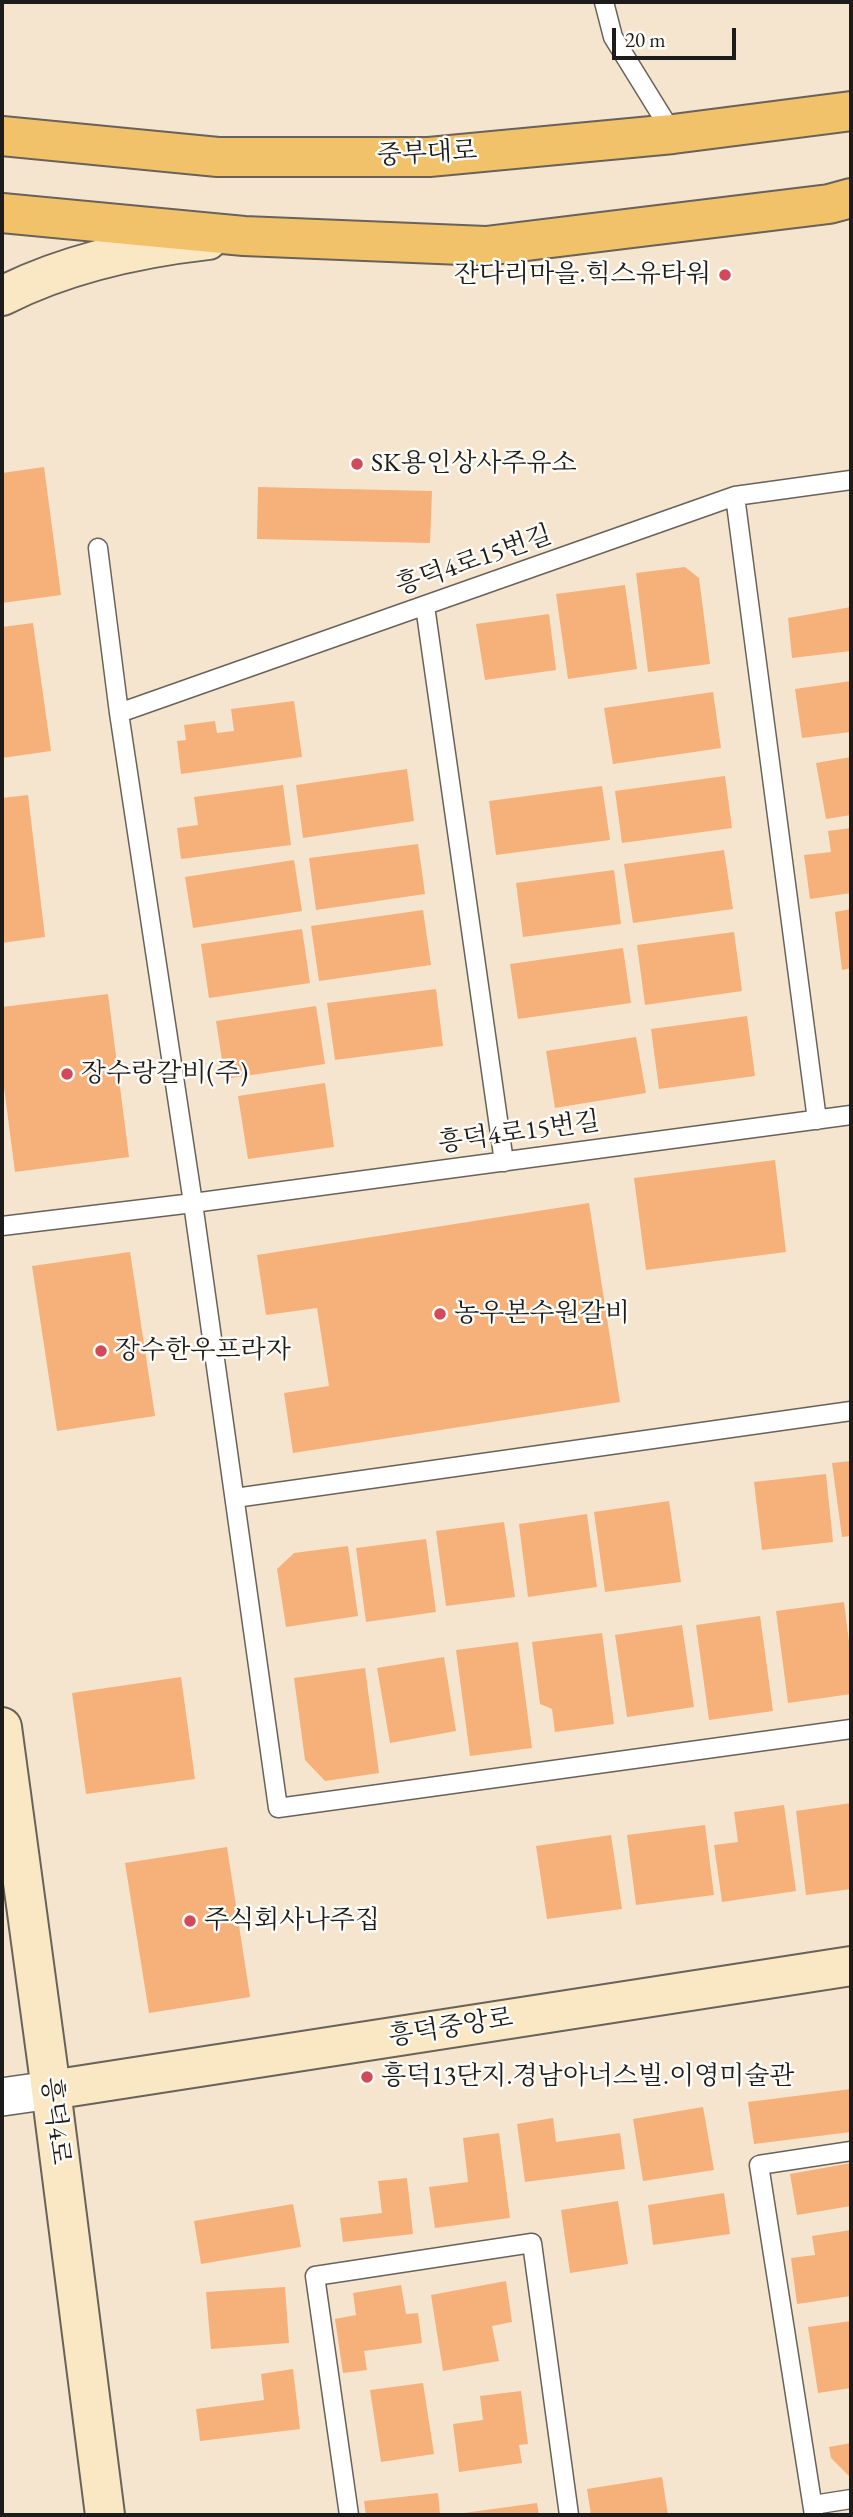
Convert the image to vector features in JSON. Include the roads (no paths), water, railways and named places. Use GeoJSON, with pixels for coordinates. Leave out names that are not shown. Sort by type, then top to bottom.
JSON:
{"type":"FeatureCollection","features":[{"type":"Feature","properties":{"kind":"main road","name":"중부대로"},"geometry":{"type":"LineString","coordinates":[[2,136],[218,157],[429,157],[673,134],[851,111]]}},
{"type":"Feature","properties":{"kind":"main road"},"geometry":{"type":"LineString","coordinates":[[2,213],[244,236],[486,246],[844,201]]}},
{"type":"Feature","properties":{"kind":"street"},"geometry":{"type":"LineString","coordinates":[[2,296],[71,267],[179,243],[244,236]]}},
{"type":"Feature","properties":{"kind":"street","name":"흥덕4로"},"geometry":{"type":"LineString","coordinates":[[2,1727],[105,2515]]}},
{"type":"Feature","properties":{"kind":"street","name":"흥덕중앙로"},"geometry":{"type":"LineString","coordinates":[[51,2090],[851,1966]]}},
{"type":"Feature","properties":{"kind":"street"},"geometry":{"type":"LineString","coordinates":[[2,2097],[51,2090]]}},
{"type":"Feature","properties":{"kind":"lane"},"geometry":{"type":"LineString","coordinates":[[604,2],[613,37],[673,134]]}},
{"type":"Feature","properties":{"kind":"lane","name":"흥덕4로15번길"},"geometry":{"type":"LineString","coordinates":[[119,713],[735,496],[851,480]]}},
{"type":"Feature","properties":{"kind":"lane"},"geometry":{"type":"LineString","coordinates":[[735,496],[817,1120]]}},
{"type":"Feature","properties":{"kind":"lane"},"geometry":{"type":"LineString","coordinates":[[98,548],[119,713],[193,1203],[278,1808],[851,1729]]}},
{"type":"Feature","properties":{"kind":"lane"},"geometry":{"type":"LineString","coordinates":[[425,606],[504,1162]]}},
{"type":"Feature","properties":{"kind":"lane","name":"흥덕4로15번길"},"geometry":{"type":"LineString","coordinates":[[2,1226],[851,1115]]}},
{"type":"Feature","properties":{"kind":"lane"},"geometry":{"type":"LineString","coordinates":[[235,1498],[851,1411]]}},
{"type":"Feature","properties":{"kind":"lane"},"geometry":{"type":"LineString","coordinates":[[851,2151],[759,2165],[813,2510],[851,2499]]}},
{"type":"Feature","properties":{"kind":"lane"},"geometry":{"type":"LineString","coordinates":[[349,2515],[315,2276],[532,2243],[569,2515]]}},
{"type":"Feature","properties":{"kind":"place","name":"잔다리마을.힉스유타워"},"geometry":{"type":"Point","coordinates":[725,275]}},
{"type":"Feature","properties":{"kind":"place","name":"SK용인상사주유소"},"geometry":{"type":"Point","coordinates":[357,464]}},
{"type":"Feature","properties":{"kind":"place","name":"장수랑갈비(주)"},"geometry":{"type":"Point","coordinates":[67,1074]}},
{"type":"Feature","properties":{"kind":"place","name":"농우본수원갈비"},"geometry":{"type":"Point","coordinates":[440,1314]}},
{"type":"Feature","properties":{"kind":"place","name":"장수한우프라자"},"geometry":{"type":"Point","coordinates":[101,1351]}},
{"type":"Feature","properties":{"kind":"place","name":"주식회사나주집"},"geometry":{"type":"Point","coordinates":[190,1921]}},
{"type":"Feature","properties":{"kind":"place","name":"흥덕13단지.경남아너스빌.이영미술관"},"geometry":{"type":"Point","coordinates":[367,2077]}}]}
